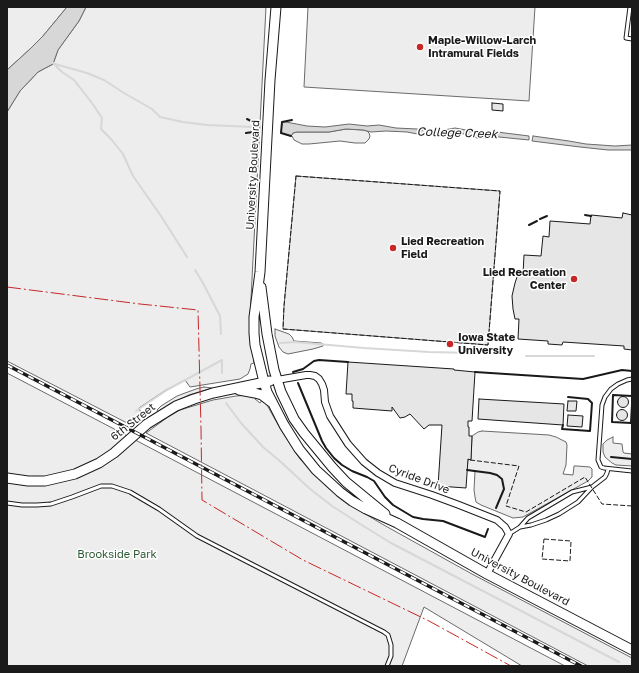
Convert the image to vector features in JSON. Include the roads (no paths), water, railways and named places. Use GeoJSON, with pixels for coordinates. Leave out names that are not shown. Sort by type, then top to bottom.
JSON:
{"type":"FeatureCollection","features":[{"type":"Feature","properties":{"kind":"main road","name":"University Boulevard"},"geometry":{"type":"LineString","coordinates":[[270,7],[270,80]]}},
{"type":"Feature","properties":{"kind":"main road","name":"University Boulevard"},"geometry":{"type":"LineString","coordinates":[[276,7],[270,80],[260,272],[255,305],[254,333],[255,345],[264,382],[284,425],[299,449],[316,470],[352,501],[375,514],[397,523],[487,574],[632,650]]}},
{"type":"Feature","properties":{"kind":"main road","name":"University Boulevard"},"geometry":{"type":"LineString","coordinates":[[260,272],[267,334],[277,380],[294,419],[314,447],[346,482],[397,523]]}},
{"type":"Feature","properties":{"kind":"main road","name":"6th Street"},"geometry":{"type":"LineString","coordinates":[[7,478],[28,481],[45,481],[81,472],[114,453],[147,424],[176,406],[200,397],[277,380]]}},
{"type":"Feature","properties":{"kind":"main road"},"geometry":{"type":"LineString","coordinates":[[228,390],[245,390],[262,395],[272,402]]}},
{"type":"Feature","properties":{"kind":"street","name":"Cyride Drive"},"geometry":{"type":"LineString","coordinates":[[277,380],[306,375],[319,378],[324,390],[325,402],[330,416],[348,444],[364,462],[378,473],[395,482],[497,520],[505,527],[509,534]]}},
{"type":"Feature","properties":{"kind":"street"},"geometry":{"type":"LineString","coordinates":[[487,574],[509,534]]}},
{"type":"Feature","properties":{"kind":"lane"},"geometry":{"type":"LineString","coordinates":[[630,7],[626,38],[632,39]]}},
{"type":"Feature","properties":{"kind":"lane"},"geometry":{"type":"LineString","coordinates":[[632,379],[618,384],[611,389],[605,397],[598,460],[601,467],[604,468],[632,471]]}},
{"type":"Feature","properties":{"kind":"lane"},"geometry":{"type":"LineString","coordinates":[[520,527],[546,520],[578,502],[592,487],[605,477],[608,469]]}},
{"type":"Feature","properties":{"kind":"lane"},"geometry":{"type":"LineString","coordinates":[[7,503],[22,505],[51,504],[101,486],[112,486],[130,492],[159,509],[197,536],[384,632],[388,636],[392,645],[391,656],[387,666]]}},
{"type":"Feature","properties":{"kind":"lane"},"geometry":{"type":"LineString","coordinates":[[509,534],[520,527],[528,518],[572,492],[592,487]]}},
{"type":"Feature","properties":{"kind":"water"},"geometry":{"type":"Polygon","coordinates":[[[67,7],[86,7],[79,21],[58,50],[53,64],[38,72],[20,91],[7,112],[7,70],[43,36],[67,7]]]}},
{"type":"Feature","properties":{"kind":"water"},"geometry":{"type":"Polygon","coordinates":[[[282,122],[325,127],[349,124],[367,126],[379,125],[433,132],[455,128],[479,134],[497,132],[529,136],[529,140],[499,137],[477,138],[466,134],[450,133],[428,136],[407,132],[371,132],[346,129],[329,132],[297,132],[293,133],[291,136],[281,133],[282,122]]]}},
{"type":"Feature","properties":{"kind":"water"},"geometry":{"type":"Polygon","coordinates":[[[533,136],[586,144],[615,146],[632,145],[632,150],[608,150],[532,141],[533,136]]]}},
{"type":"Feature","properties":{"kind":"waterway"},"geometry":{"type":"LineString","coordinates":[[52,62],[62,72],[74,80],[92,103],[102,118],[101,129],[123,154],[133,176],[187,257]]}},
{"type":"Feature","properties":{"kind":"waterway","name":"College Creek"},"geometry":{"type":"LineString","coordinates":[[55,64],[87,73],[104,80],[152,109],[160,117],[207,125],[253,127]]}},
{"type":"Feature","properties":{"kind":"waterway"},"geometry":{"type":"LineString","coordinates":[[195,270],[220,316],[221,334]]}},
{"type":"Feature","properties":{"kind":"waterway"},"geometry":{"type":"LineString","coordinates":[[280,343],[295,342],[429,352],[475,353]]}},
{"type":"Feature","properties":{"kind":"waterway"},"geometry":{"type":"LineString","coordinates":[[526,356],[594,356]]}},
{"type":"Feature","properties":{"kind":"waterway"},"geometry":{"type":"LineString","coordinates":[[136,411],[167,390],[222,360],[222,373]]}},
{"type":"Feature","properties":{"kind":"waterway"},"geometry":{"type":"LineString","coordinates":[[226,403],[241,423],[263,447],[309,488],[332,506],[391,543],[619,662]]}},
{"type":"Feature","properties":{"kind":"railway"},"geometry":{"type":"LineString","coordinates":[[7,365],[581,666]]}},
{"type":"Feature","properties":{"kind":"place","name":"Maple-Willow-Larch Intramural Fields"},"geometry":{"type":"Point","coordinates":[420,47]}},
{"type":"Feature","properties":{"kind":"place","name":"Lied Recreation Field"},"geometry":{"type":"Point","coordinates":[393,248]}},
{"type":"Feature","properties":{"kind":"place","name":"Lied Recreation Center"},"geometry":{"type":"Point","coordinates":[574,279]}},
{"type":"Feature","properties":{"kind":"place","name":"Iowa State University"},"geometry":{"type":"Point","coordinates":[450,344]}},
{"type":"Feature","properties":{"kind":"park label","name":"Brookside Park"},"geometry":{"type":"Point","coordinates":[117,555]}}]}
